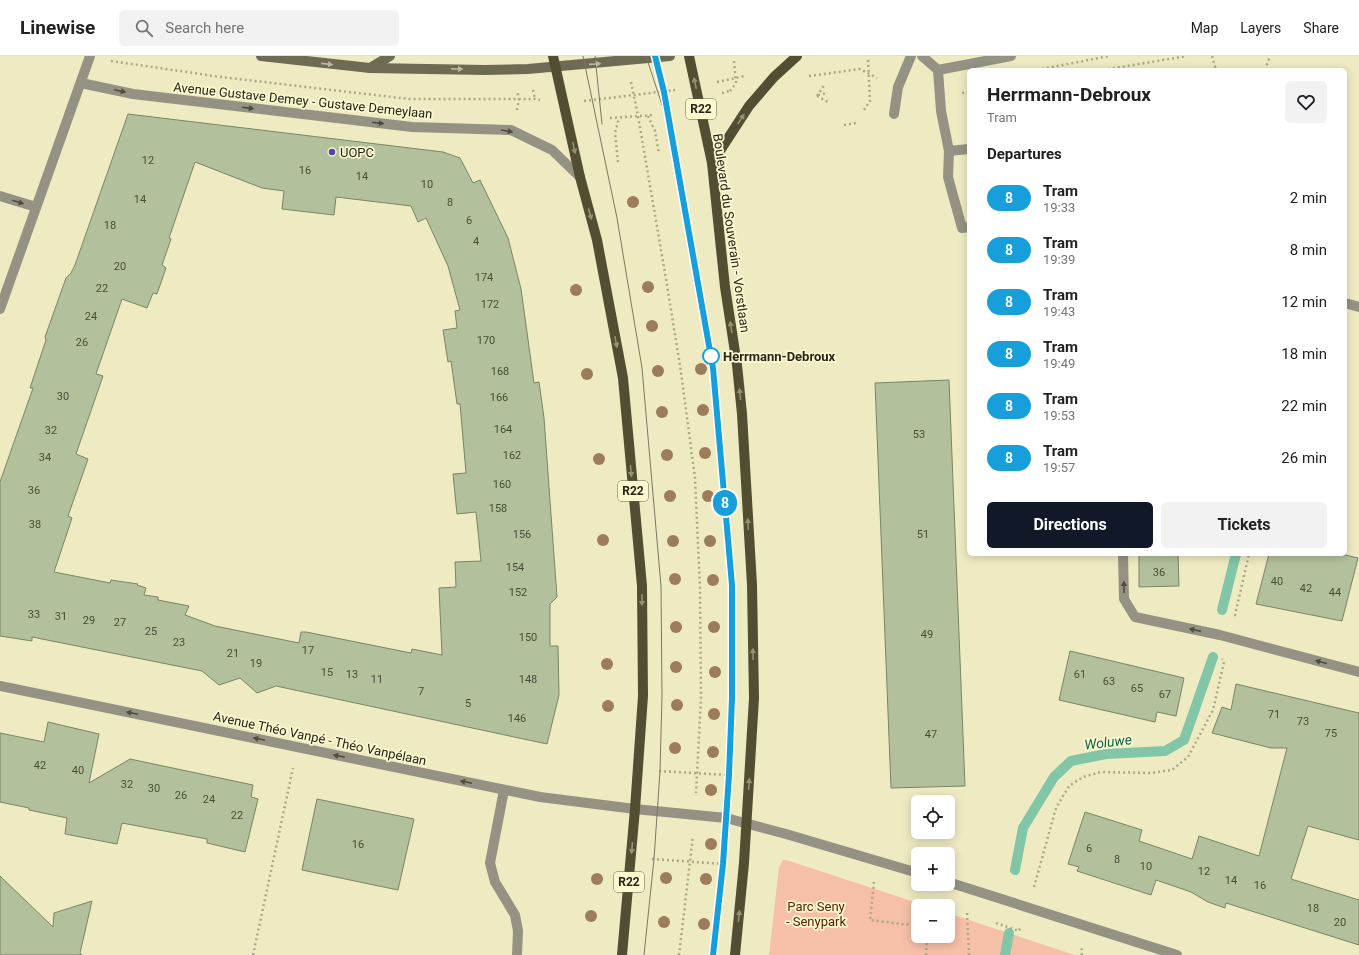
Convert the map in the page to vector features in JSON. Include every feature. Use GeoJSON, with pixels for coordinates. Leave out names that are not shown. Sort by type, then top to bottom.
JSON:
{"type":"FeatureCollection","features":[{"type":"Feature","properties":{"kind":"main road"},"geometry":{"type":"LineString","coordinates":[[261,56],[370,68],[512,70],[670,56]]}},
{"type":"Feature","properties":{"kind":"main road"},"geometry":{"type":"LineString","coordinates":[[370,68],[390,56]]}},
{"type":"Feature","properties":{"kind":"main road","name":"R22"},"geometry":{"type":"LineString","coordinates":[[553,56],[580,177],[597,240],[622,378],[642,586],[643,696],[636,809],[622,955]]}},
{"type":"Feature","properties":{"kind":"main road","name":"Boulevard du Souverain - Vorstlaan"},"geometry":{"type":"LineString","coordinates":[[689,56],[712,163],[725,287],[737,365],[752,585],[754,683],[750,776],[744,863],[735,955]]}},
{"type":"Feature","properties":{"kind":"main road"},"geometry":{"type":"LineString","coordinates":[[712,163],[749,106],[774,77],[797,56]]}},
{"type":"Feature","properties":{"kind":"street"},"geometry":{"type":"LineString","coordinates":[[0,309],[90,56]]}},
{"type":"Feature","properties":{"kind":"street"},"geometry":{"type":"LineString","coordinates":[[894,114],[898,88],[912,56]]}},
{"type":"Feature","properties":{"kind":"street"},"geometry":{"type":"LineString","coordinates":[[922,56],[938,70],[941,111],[949,151],[948,177],[962,228],[967,227]]}},
{"type":"Feature","properties":{"kind":"street"},"geometry":{"type":"LineString","coordinates":[[938,70],[1011,56]]}},
{"type":"Feature","properties":{"kind":"street","name":"Avenue Gustave Demey - Gustave Demeylaan"},"geometry":{"type":"LineString","coordinates":[[81,83],[133,94],[412,127],[511,130],[552,150],[580,177]]}},
{"type":"Feature","properties":{"kind":"street"},"geometry":{"type":"LineString","coordinates":[[949,151],[967,149]]}},
{"type":"Feature","properties":{"kind":"street"},"geometry":{"type":"LineString","coordinates":[[0,196],[36,207]]}},
{"type":"Feature","properties":{"kind":"street"},"geometry":{"type":"LineString","coordinates":[[1347,304],[1359,307]]}},
{"type":"Feature","properties":{"kind":"street"},"geometry":{"type":"LineString","coordinates":[[1123,556],[1124,599],[1135,617],[1220,635],[1359,672]]}},
{"type":"Feature","properties":{"kind":"street","name":"Avenue Théo Vanpé - Théo Vanpélaan"},"geometry":{"type":"LineString","coordinates":[[0,686],[504,790],[561,800],[636,809]]}},
{"type":"Feature","properties":{"kind":"street"},"geometry":{"type":"LineString","coordinates":[[504,790],[490,863],[495,882],[505,896],[515,915],[518,931],[517,955]]}},
{"type":"Feature","properties":{"kind":"street"},"geometry":{"type":"LineString","coordinates":[[636,809],[726,818],[911,871]]}},
{"type":"Feature","properties":{"kind":"street"},"geometry":{"type":"LineString","coordinates":[[955,884],[1177,955]]}},
{"type":"Feature","properties":{"kind":"path"},"geometry":{"type":"LineString","coordinates":[[1047,68],[1109,56]]}},
{"type":"Feature","properties":{"kind":"path"},"geometry":{"type":"LineString","coordinates":[[1115,68],[1187,56]]}},
{"type":"Feature","properties":{"kind":"path"},"geometry":{"type":"LineString","coordinates":[[1212,56],[1215,68]]}},
{"type":"Feature","properties":{"kind":"path"},"geometry":{"type":"LineString","coordinates":[[1266,68],[1270,56]]}},
{"type":"Feature","properties":{"kind":"path"},"geometry":{"type":"LineString","coordinates":[[864,110],[870,101],[868,58]]}},
{"type":"Feature","properties":{"kind":"path"},"geometry":{"type":"LineString","coordinates":[[730,91],[736,83],[734,61]]}},
{"type":"Feature","properties":{"kind":"path"},"geometry":{"type":"LineString","coordinates":[[817,96],[825,84]]}},
{"type":"Feature","properties":{"kind":"path"},"geometry":{"type":"LineString","coordinates":[[516,114],[519,99],[517,89]]}},
{"type":"Feature","properties":{"kind":"path"},"geometry":{"type":"LineString","coordinates":[[817,96],[828,93]]}},
{"type":"Feature","properties":{"kind":"path"},"geometry":{"type":"LineString","coordinates":[[633,96],[638,116],[671,309],[695,478],[700,588],[702,697],[695,815],[679,955]]}},
{"type":"Feature","properties":{"kind":"path"},"geometry":{"type":"LineString","coordinates":[[817,96],[828,102]]}},
{"type":"Feature","properties":{"kind":"path"},"geometry":{"type":"LineString","coordinates":[[610,118],[655,115]]}},
{"type":"Feature","properties":{"kind":"path"},"geometry":{"type":"LineString","coordinates":[[648,116],[654,131],[659,154]]}},
{"type":"Feature","properties":{"kind":"path"},"geometry":{"type":"LineString","coordinates":[[618,162],[615,133],[619,118]]}},
{"type":"Feature","properties":{"kind":"path"},"geometry":{"type":"LineString","coordinates":[[844,124],[856,124]]}},
{"type":"Feature","properties":{"kind":"path"},"geometry":{"type":"LineString","coordinates":[[1230,617],[1235,615],[1249,556]]}},
{"type":"Feature","properties":{"kind":"path"},"geometry":{"type":"LineString","coordinates":[[1033,889],[1056,808],[1069,786],[1083,777],[1101,772],[1151,773],[1172,770],[1188,757],[1213,710],[1224,662],[1220,657]]}},
{"type":"Feature","properties":{"kind":"path"},"geometry":{"type":"LineString","coordinates":[[253,955],[293,769]]}},
{"type":"Feature","properties":{"kind":"path"},"geometry":{"type":"LineString","coordinates":[[638,770],[750,776]]}},
{"type":"Feature","properties":{"kind":"path"},"geometry":{"type":"LineString","coordinates":[[631,858],[723,864],[744,863]]}},
{"type":"Feature","properties":{"kind":"path"},"geometry":{"type":"LineString","coordinates":[[874,882],[870,920],[911,925]]}},
{"type":"Feature","properties":{"kind":"path"},"geometry":{"type":"LineString","coordinates":[[969,955],[966,912],[973,915]]}},
{"type":"Feature","properties":{"kind":"path"},"geometry":{"type":"LineString","coordinates":[[993,922],[1019,931],[1021,925]]}},
{"type":"Feature","properties":{"kind":"path"},"geometry":{"type":"LineString","coordinates":[[926,955],[927,943]]}},
{"type":"Feature","properties":{"kind":"green space","name":"Parc Seny - Senypark"},"geometry":{"type":"Polygon","coordinates":[[[783,860],[786,860],[911,901],[911,943],[955,943],[955,915],[1075,955],[769,955],[779,867],[783,860]]]}},
{"type":"Feature","properties":{"kind":"building"},"geometry":{"type":"Polygon","coordinates":[[[128,114],[443,152],[460,158],[473,183],[480,180],[508,238],[521,289],[534,383],[539,382],[544,418],[557,597],[550,604],[550,646],[558,646],[559,695],[547,744],[276,686],[257,693],[240,678],[219,685],[202,671],[32,637],[32,641],[0,636],[0,482],[33,388],[30,388],[46,340],[45,337],[66,278],[71,273],[128,114]],[[195,162],[169,238],[171,239],[162,265],[166,268],[157,294],[153,293],[147,308],[122,299],[96,374],[103,376],[76,454],[88,459],[68,516],[72,518],[54,572],[110,583],[111,580],[138,584],[137,585],[146,588],[144,595],[158,597],[158,600],[189,606],[185,615],[215,626],[299,643],[301,632],[306,632],[411,653],[412,649],[442,655],[439,588],[456,587],[455,562],[481,561],[476,512],[457,514],[453,474],[466,473],[460,404],[457,404],[451,361],[448,362],[443,330],[457,328],[455,311],[460,310],[448,266],[426,218],[418,222],[411,206],[336,197],[334,215],[282,209],[284,191],[262,188],[195,162]]]}},
{"type":"Feature","properties":{"kind":"building"},"geometry":{"type":"Polygon","coordinates":[[[949,380],[965,786],[891,788],[875,383],[949,380]]]}},
{"type":"Feature","properties":{"kind":"building"},"geometry":{"type":"Polygon","coordinates":[[[1347,555],[1358,558],[1342,621],[1256,604],[1268,556],[1347,555]]]}},
{"type":"Feature","properties":{"kind":"building"},"geometry":{"type":"Polygon","coordinates":[[[1139,556],[1178,556],[1179,586],[1139,587],[1139,556]]]}},
{"type":"Feature","properties":{"kind":"building"},"geometry":{"type":"Polygon","coordinates":[[[1070,651],[1184,678],[1176,716],[1157,712],[1155,722],[1059,700],[1070,651]]]}},
{"type":"Feature","properties":{"kind":"building"},"geometry":{"type":"Polygon","coordinates":[[[1236,684],[1359,713],[1359,840],[1308,826],[1291,879],[1359,900],[1359,945],[1226,903],[1225,908],[1208,902],[1191,892],[1156,880],[1151,895],[1077,871],[1079,867],[1068,864],[1085,812],[1142,830],[1139,841],[1192,859],[1199,836],[1259,856],[1287,748],[1271,748],[1212,733],[1222,707],[1231,710],[1236,684]]]}},
{"type":"Feature","properties":{"kind":"building"},"geometry":{"type":"Polygon","coordinates":[[[48,722],[99,734],[89,783],[130,759],[253,785],[251,797],[258,799],[245,852],[207,843],[207,839],[122,823],[117,844],[65,834],[67,818],[0,802],[0,733],[44,742],[48,722]]]}},
{"type":"Feature","properties":{"kind":"building"},"geometry":{"type":"Polygon","coordinates":[[[317,799],[414,819],[398,890],[302,870],[317,799]]]}},
{"type":"Feature","properties":{"kind":"building"},"geometry":{"type":"Polygon","coordinates":[[[0,876],[53,927],[54,913],[92,901],[80,953],[82,955],[0,955],[0,876]]]}},
{"type":"Feature","properties":{"kind":"waterway","name":"Woluwe"},"geometry":{"type":"LineString","coordinates":[[1222,610],[1236,556]]}},
{"type":"Feature","properties":{"kind":"waterway","name":"Woluwe"},"geometry":{"type":"LineString","coordinates":[[1015,870],[1023,828],[1054,777],[1071,761],[1106,754],[1165,751],[1184,740],[1213,657]]}},
{"type":"Feature","properties":{"kind":"waterway","name":"Woluwe"},"geometry":{"type":"LineString","coordinates":[[1005,955],[1009,933]]}},
{"type":"Feature","properties":{"kind":"tram line"},"geometry":{"type":"LineString","coordinates":[[583,56],[617,218],[642,368],[661,586],[662,696],[660,771],[654,859],[644,955]]}},
{"type":"Feature","properties":{"kind":"tram line"},"geometry":{"type":"LineString","coordinates":[[595,56],[602,124]]}},
{"type":"Feature","properties":{"kind":"tram line"},"geometry":{"type":"LineString","coordinates":[[646,56],[663,108]]}},
{"type":"Feature","properties":{"kind":"tram line"},"geometry":{"type":"LineString","coordinates":[[655,56],[664,92],[713,368],[732,585],[732,698],[729,775],[723,864],[713,955]]}},
{"type":"Feature","properties":{"kind":"tram line","name":"8"},"geometry":{"type":"LineString","coordinates":[[655,56],[664,92],[713,368],[732,585],[732,698],[729,775],[723,864],[713,955]]}},
{"type":"Feature","properties":{"kind":"place","name":"UOPC"},"geometry":{"type":"Point","coordinates":[332,152]}},
{"type":"Feature","properties":{"kind":"place","name":"Herrmann-Debroux"},"geometry":{"type":"Point","coordinates":[711,356]}}]}
